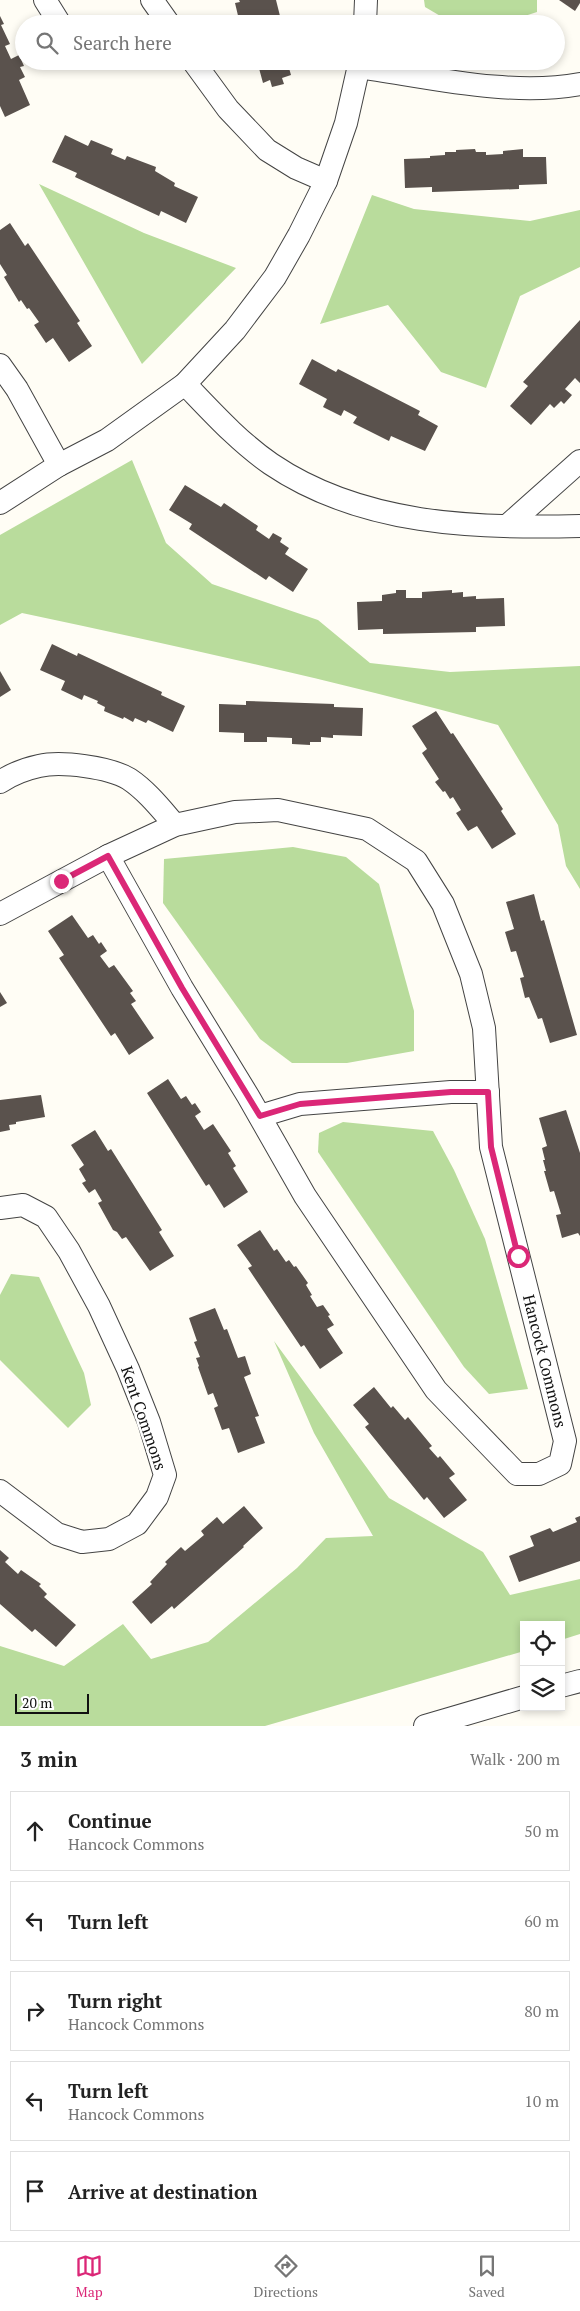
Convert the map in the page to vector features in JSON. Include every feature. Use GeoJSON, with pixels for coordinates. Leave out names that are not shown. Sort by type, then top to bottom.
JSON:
{"type":"FeatureCollection","features":[{"type":"Feature","properties":{"kind":"street"},"geometry":{"type":"LineString","coordinates":[[45,0],[54,15]]}},
{"type":"Feature","properties":{"kind":"street"},"geometry":{"type":"LineString","coordinates":[[152,0],[163,15]]}},
{"type":"Feature","properties":{"kind":"street"},"geometry":{"type":"LineString","coordinates":[[365,15],[366,0]]}},
{"type":"Feature","properties":{"kind":"street"},"geometry":{"type":"LineString","coordinates":[[200,70],[228,109],[267,150],[296,168],[326,181]]}},
{"type":"Feature","properties":{"kind":"street"},"geometry":{"type":"LineString","coordinates":[[0,502],[60,465],[107,440],[185,384],[235,330],[275,277],[326,181],[346,123],[359,70]]}},
{"type":"Feature","properties":{"kind":"street"},"geometry":{"type":"LineString","coordinates":[[398,70],[514,88],[561,88],[580,84]]}},
{"type":"Feature","properties":{"kind":"street"},"geometry":{"type":"LineString","coordinates":[[0,365],[17,389],[60,465]]}},
{"type":"Feature","properties":{"kind":"street"},"geometry":{"type":"LineString","coordinates":[[185,384],[235,434],[270,464],[302,484],[346,502],[408,518],[507,526],[580,526]]}},
{"type":"Feature","properties":{"kind":"street"},"geometry":{"type":"LineString","coordinates":[[507,526],[580,461]]}},
{"type":"Feature","properties":{"kind":"street"},"geometry":{"type":"LineString","coordinates":[[0,782],[12,774],[40,766],[72,766],[98,769],[127,778],[148,794],[175,825]]}},
{"type":"Feature","properties":{"kind":"street","name":"Hancock Commons"},"geometry":{"type":"LineString","coordinates":[[0,914],[108,856],[175,825],[235,812],[278,810],[367,829],[416,861],[443,904],[471,974],[484,1028],[493,1156],[503,1202],[556,1395],[565,1441],[560,1464],[539,1474],[516,1474],[436,1390],[305,1196],[260,1116],[182,988],[108,856]]}},
{"type":"Feature","properties":{"kind":"street"},"geometry":{"type":"LineString","coordinates":[[260,1116],[300,1104],[451,1092],[488,1092]]}},
{"type":"Feature","properties":{"kind":"street","name":"Kent Commons"},"geometry":{"type":"LineString","coordinates":[[0,1208],[23,1205],[46,1217],[69,1251],[99,1306],[128,1369],[149,1422],[165,1475],[157,1497],[137,1524],[109,1539],[82,1542],[57,1534],[0,1491]]}},
{"type":"Feature","properties":{"kind":"street"},"geometry":{"type":"LineString","coordinates":[[565,1685],[580,1681]]}},
{"type":"Feature","properties":{"kind":"street"},"geometry":{"type":"LineString","coordinates":[[425,1726],[520,1698]]}},
{"type":"Feature","properties":{"kind":"green space"},"geometry":{"type":"Polygon","coordinates":[[[424,0],[537,0],[537,12],[528,15],[439,15],[425,7],[424,0]]]}},
{"type":"Feature","properties":{"kind":"green space"},"geometry":{"type":"Polygon","coordinates":[[[39,184],[144,233],[236,268],[142,364],[39,184]]]}},
{"type":"Feature","properties":{"kind":"green space"},"geometry":{"type":"Polygon","coordinates":[[[372,195],[414,209],[530,221],[580,210],[580,267],[520,296],[486,388],[441,372],[388,305],[320,324],[372,195]]]}},
{"type":"Feature","properties":{"kind":"green space"},"geometry":{"type":"Polygon","coordinates":[[[132,460],[166,543],[212,584],[318,620],[370,663],[450,672],[580,666],[580,889],[566,866],[558,825],[498,725],[261,666],[22,613],[0,625],[0,535],[132,460]]]}},
{"type":"Feature","properties":{"kind":"green space"},"geometry":{"type":"Polygon","coordinates":[[[293,847],[346,857],[379,884],[414,1011],[414,1051],[347,1063],[292,1063],[260,1039],[163,903],[164,859],[293,847]]]}},
{"type":"Feature","properties":{"kind":"green space"},"geometry":{"type":"Polygon","coordinates":[[[343,1122],[433,1131],[454,1170],[485,1239],[528,1389],[489,1394],[464,1367],[318,1152],[319,1133],[343,1122]]]}},
{"type":"Feature","properties":{"kind":"green space"},"geometry":{"type":"Polygon","coordinates":[[[11,1274],[39,1277],[84,1373],[91,1405],[68,1428],[0,1360],[0,1295],[11,1274]]]}},
{"type":"Feature","properties":{"kind":"green space"},"geometry":{"type":"Polygon","coordinates":[[[274,1341],[389,1498],[483,1552],[510,1595],[580,1579],[580,1634],[565,1639],[565,1621],[520,1621],[520,1652],[265,1726],[0,1726],[0,1646],[64,1666],[123,1624],[151,1659],[208,1642],[297,1568],[326,1538],[373,1536],[314,1433],[274,1341]]]}},
{"type":"Feature","properties":{"kind":"building"},"geometry":{"type":"Polygon","coordinates":[[[239,0],[276,0],[280,15],[238,15],[235,3],[240,2],[239,0]]]}},
{"type":"Feature","properties":{"kind":"building"},"geometry":{"type":"Polygon","coordinates":[[[559,0],[580,0],[580,3],[575,11],[559,0]]]}},
{"type":"Feature","properties":{"kind":"building"},"geometry":{"type":"Polygon","coordinates":[[[0,16],[4,24],[1,25],[10,44],[5,46],[11,59],[15,57],[15,70],[22,70],[25,77],[19,80],[30,105],[5,117],[0,106],[0,16]]]}},
{"type":"Feature","properties":{"kind":"building"},"geometry":{"type":"Polygon","coordinates":[[[259,70],[290,70],[291,75],[282,78],[284,84],[272,87],[270,80],[263,83],[259,70]]]}},
{"type":"Feature","properties":{"kind":"building"},"geometry":{"type":"Polygon","coordinates":[[[65,135],[88,146],[91,140],[113,149],[111,154],[125,160],[127,156],[156,167],[155,171],[175,183],[174,186],[198,197],[186,223],[161,211],[159,216],[75,177],[77,173],[52,162],[65,135]]]}},
{"type":"Feature","properties":{"kind":"building"},"geometry":{"type":"Polygon","coordinates":[[[475,149],[476,152],[486,152],[486,155],[503,154],[503,151],[523,149],[523,157],[546,157],[547,184],[519,185],[519,189],[432,192],[432,187],[405,188],[404,159],[430,158],[430,156],[445,155],[445,152],[475,149]]]}},
{"type":"Feature","properties":{"kind":"building"},"geometry":{"type":"Polygon","coordinates":[[[10,223],[25,246],[28,243],[80,321],[77,323],[92,346],[69,362],[53,338],[46,343],[34,325],[39,322],[21,300],[19,302],[4,277],[7,275],[0,264],[0,230],[10,223]]]}},
{"type":"Feature","properties":{"kind":"building"},"geometry":{"type":"Polygon","coordinates":[[[580,320],[580,383],[575,378],[565,389],[572,395],[564,404],[561,401],[554,408],[550,404],[531,425],[510,406],[528,386],[523,382],[580,320]]]}},
{"type":"Feature","properties":{"kind":"building"},"geometry":{"type":"Polygon","coordinates":[[[312,359],[336,372],[338,369],[420,411],[418,415],[438,426],[425,451],[391,436],[389,441],[353,423],[357,417],[344,410],[341,416],[323,407],[327,399],[299,384],[312,359]]]}},
{"type":"Feature","properties":{"kind":"building"},"geometry":{"type":"Polygon","coordinates":[[[185,485],[221,507],[224,503],[258,526],[256,530],[269,539],[273,533],[282,538],[280,542],[289,548],[285,554],[308,569],[293,592],[269,576],[266,580],[189,529],[192,524],[169,510],[185,485]]]}},
{"type":"Feature","properties":{"kind":"building"},"geometry":{"type":"Polygon","coordinates":[[[396,590],[406,590],[406,598],[422,598],[422,592],[452,590],[452,593],[463,592],[463,597],[476,596],[476,599],[504,598],[505,626],[476,627],[476,632],[383,634],[383,629],[358,630],[357,602],[382,601],[382,595],[396,593],[396,590]]]}},
{"type":"Feature","properties":{"kind":"building"},"geometry":{"type":"Polygon","coordinates":[[[52,644],[77,656],[78,653],[162,692],[161,695],[185,706],[173,732],[148,720],[146,723],[135,718],[133,722],[124,717],[123,719],[104,711],[105,707],[97,703],[98,701],[84,695],[82,700],[61,690],[65,681],[40,670],[52,644]]]}},
{"type":"Feature","properties":{"kind":"building"},"geometry":{"type":"Polygon","coordinates":[[[0,671],[11,690],[0,697],[0,671]]]}},
{"type":"Feature","properties":{"kind":"building"},"geometry":{"type":"Polygon","coordinates":[[[246,701],[334,704],[334,707],[363,708],[362,736],[333,735],[333,738],[321,737],[321,742],[310,742],[310,745],[292,744],[292,738],[267,737],[267,742],[244,742],[244,733],[219,732],[219,704],[246,705],[246,701]]]}},
{"type":"Feature","properties":{"kind":"building"},"geometry":{"type":"Polygon","coordinates":[[[436,711],[451,734],[453,733],[503,809],[501,811],[516,834],[492,849],[477,826],[468,831],[456,813],[461,810],[453,797],[450,799],[445,791],[443,792],[435,782],[439,779],[422,753],[427,749],[412,726],[436,711]]]}},
{"type":"Feature","properties":{"kind":"building"},"geometry":{"type":"Polygon","coordinates":[[[534,894],[541,921],[544,920],[577,1035],[550,1043],[542,1018],[538,1019],[529,997],[525,998],[520,978],[524,977],[516,951],[511,952],[505,932],[514,929],[506,902],[534,894]]]}},
{"type":"Feature","properties":{"kind":"building"},"geometry":{"type":"Polygon","coordinates":[[[72,915],[88,938],[93,935],[107,951],[100,956],[109,968],[114,965],[133,991],[130,993],[136,1001],[131,1004],[154,1038],[129,1055],[115,1033],[111,1036],[59,958],[64,955],[48,931],[72,915]]]}},
{"type":"Feature","properties":{"kind":"building"},"geometry":{"type":"Polygon","coordinates":[[[0,992],[7,1003],[0,1007],[0,992]]]}},
{"type":"Feature","properties":{"kind":"building"},"geometry":{"type":"Polygon","coordinates":[[[168,1079],[181,1099],[186,1096],[192,1105],[195,1103],[201,1112],[195,1116],[204,1130],[213,1124],[231,1151],[228,1153],[236,1166],[233,1168],[248,1192],[224,1208],[209,1184],[206,1186],[147,1093],[168,1079]]]}},
{"type":"Feature","properties":{"kind":"building"},"geometry":{"type":"Polygon","coordinates":[[[41,1095],[45,1117],[16,1122],[16,1124],[9,1125],[10,1130],[0,1132],[0,1100],[41,1095]]]}},
{"type":"Feature","properties":{"kind":"building"},"geometry":{"type":"Polygon","coordinates":[[[566,1110],[580,1153],[580,1236],[578,1233],[562,1238],[556,1215],[561,1214],[554,1191],[550,1192],[544,1171],[546,1171],[542,1148],[547,1146],[539,1118],[566,1110]]]}},
{"type":"Feature","properties":{"kind":"building"},"geometry":{"type":"Polygon","coordinates":[[[95,1130],[108,1151],[111,1149],[162,1230],[159,1232],[174,1256],[150,1271],[126,1237],[122,1239],[113,1230],[98,1203],[102,1201],[95,1189],[89,1193],[82,1183],[86,1181],[79,1169],[84,1165],[71,1145],[95,1130]]]}},
{"type":"Feature","properties":{"kind":"building"},"geometry":{"type":"Polygon","coordinates":[[[260,1230],[274,1251],[277,1249],[286,1262],[289,1260],[294,1267],[296,1266],[308,1283],[306,1285],[312,1295],[310,1296],[317,1307],[323,1305],[330,1315],[328,1316],[334,1325],[327,1329],[343,1353],[320,1369],[304,1345],[301,1347],[248,1268],[252,1266],[237,1245],[260,1230]]]}},
{"type":"Feature","properties":{"kind":"building"},"geometry":{"type":"Polygon","coordinates":[[[215,1308],[224,1330],[227,1329],[238,1358],[245,1356],[251,1374],[244,1377],[259,1416],[255,1417],[265,1443],[238,1453],[229,1428],[222,1430],[214,1408],[218,1406],[213,1393],[208,1395],[198,1367],[196,1358],[200,1357],[194,1342],[197,1341],[189,1318],[215,1308]]]}},
{"type":"Feature","properties":{"kind":"building"},"geometry":{"type":"Polygon","coordinates":[[[374,1387],[391,1408],[393,1406],[405,1420],[408,1417],[432,1446],[429,1448],[438,1458],[440,1456],[455,1474],[449,1478],[467,1500],[444,1518],[427,1497],[424,1500],[365,1427],[369,1424],[353,1405],[374,1387]]]}},
{"type":"Feature","properties":{"kind":"building"},"geometry":{"type":"Polygon","coordinates":[[[244,1506],[263,1528],[174,1609],[172,1606],[151,1624],[132,1602],[152,1584],[150,1582],[167,1564],[165,1562],[181,1547],[185,1551],[204,1535],[201,1531],[217,1517],[223,1524],[244,1506]]]}},
{"type":"Feature","properties":{"kind":"building"},"geometry":{"type":"Polygon","coordinates":[[[580,1516],[580,1561],[519,1582],[509,1556],[534,1546],[530,1536],[550,1528],[553,1532],[577,1522],[575,1518],[580,1516]]]}},
{"type":"Feature","properties":{"kind":"building"},"geometry":{"type":"Polygon","coordinates":[[[0,1550],[9,1558],[5,1562],[18,1574],[21,1570],[41,1584],[39,1586],[47,1594],[44,1597],[76,1625],[56,1647],[35,1629],[32,1632],[0,1604],[0,1550]]]}},
{"type":"Feature","properties":{"kind":"route"},"geometry":{"type":"LineString","coordinates":[[61,881],[108,856],[182,988],[260,1116],[300,1104],[451,1092],[488,1092],[491,1147],[503,1202],[518,1256]]}}]}
